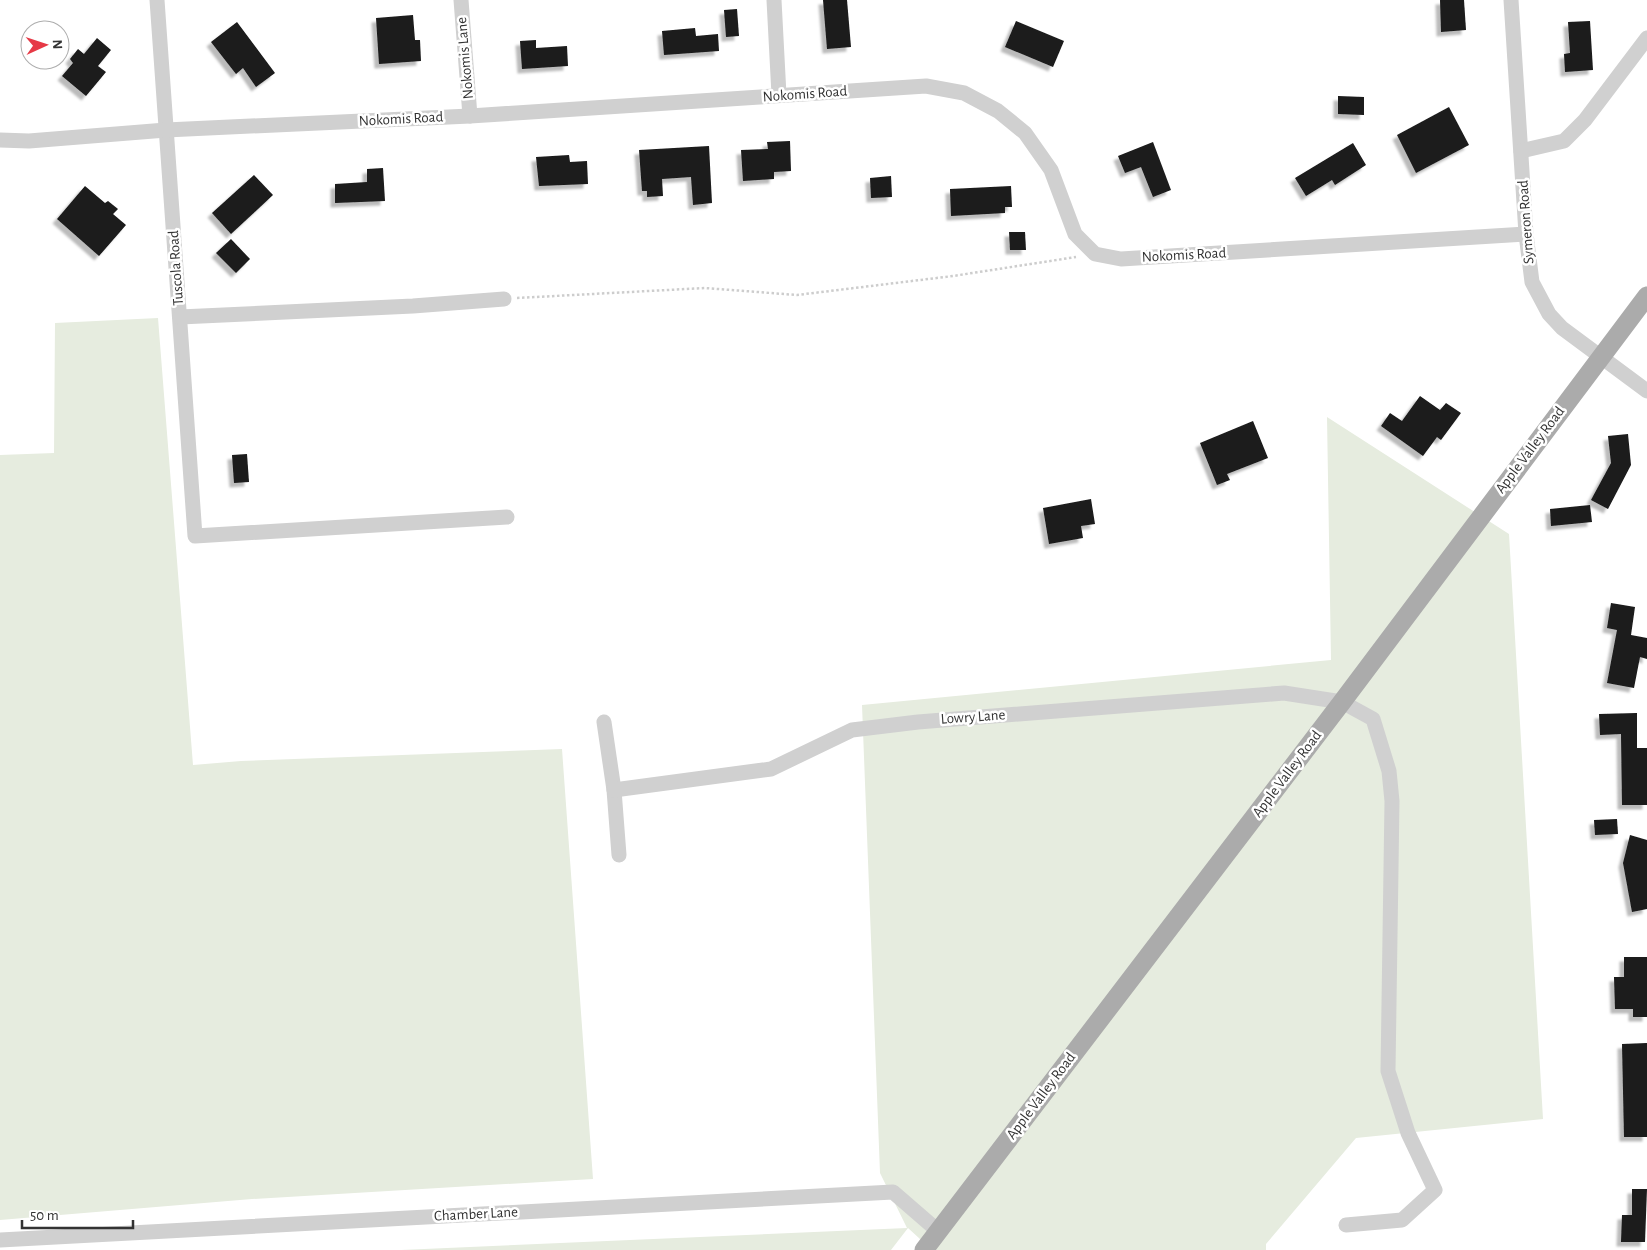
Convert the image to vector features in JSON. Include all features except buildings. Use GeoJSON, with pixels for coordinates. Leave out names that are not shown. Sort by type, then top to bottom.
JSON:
{"type":"FeatureCollection","features":[{"type":"Feature","properties":{"kind":"main road","name":"Apple Valley Road"},"geometry":{"type":"LineString","coordinates":[[924,1250],[1342,702],[1600,356],[1647,296]]}},
{"type":"Feature","properties":{"kind":"street","name":"Tuscola Road"},"geometry":{"type":"LineString","coordinates":[[157,0],[195,536],[507,517]]}},
{"type":"Feature","properties":{"kind":"street","name":"Nokomis Lane"},"geometry":{"type":"LineString","coordinates":[[460,0],[470,116]]}},
{"type":"Feature","properties":{"kind":"street"},"geometry":{"type":"LineString","coordinates":[[774,0],[779,95]]}},
{"type":"Feature","properties":{"kind":"street","name":"Symeron Road"},"geometry":{"type":"LineString","coordinates":[[1511,0],[1529,269],[1540,299],[1549,314],[1562,328],[1647,391]]}},
{"type":"Feature","properties":{"kind":"street"},"geometry":{"type":"LineString","coordinates":[[1521,151],[1564,141],[1585,120],[1647,38]]}},
{"type":"Feature","properties":{"kind":"street","name":"Nokomis Road"},"geometry":{"type":"LineString","coordinates":[[0,140],[29,141],[166,130],[470,116],[926,86],[964,93],[998,110],[1025,132],[1051,170],[1075,234],[1095,254],[1121,259],[1526,234]]}},
{"type":"Feature","properties":{"kind":"street"},"geometry":{"type":"LineString","coordinates":[[180,317],[413,306],[504,299]]}},
{"type":"Feature","properties":{"kind":"street","name":"Lowry Lane"},"geometry":{"type":"LineString","coordinates":[[614,790],[771,769],[852,730],[918,722],[1284,693],[1342,702],[1373,719],[1390,771],[1392,801],[1388,1071],[1408,1133],[1435,1190],[1402,1220],[1346,1225]]}},
{"type":"Feature","properties":{"kind":"street"},"geometry":{"type":"LineString","coordinates":[[604,722],[614,790],[619,854]]}},
{"type":"Feature","properties":{"kind":"street","name":"Chamber Lane"},"geometry":{"type":"LineString","coordinates":[[0,1240],[52,1244],[893,1192],[938,1231]]}},
{"type":"Feature","properties":{"kind":"path"},"geometry":{"type":"LineString","coordinates":[[504,299],[705,288],[797,295],[953,276],[1095,254]]}},
{"type":"Feature","properties":{"kind":"shaded area"},"geometry":{"type":"Polygon","coordinates":[[[158,318],[193,765],[241,761],[562,749],[593,1179],[252,1199],[0,1220],[0,455],[54,453],[55,323],[158,318]]]}},
{"type":"Feature","properties":{"kind":"shaded area"},"geometry":{"type":"Polygon","coordinates":[[[1327,417],[1509,534],[1543,1119],[1356,1138],[1266,1244],[1266,1250],[932,1250],[908,1228],[891,1250],[401,1250],[907,1228],[880,1173],[862,705],[1331,660],[1327,417]]]}}]}
